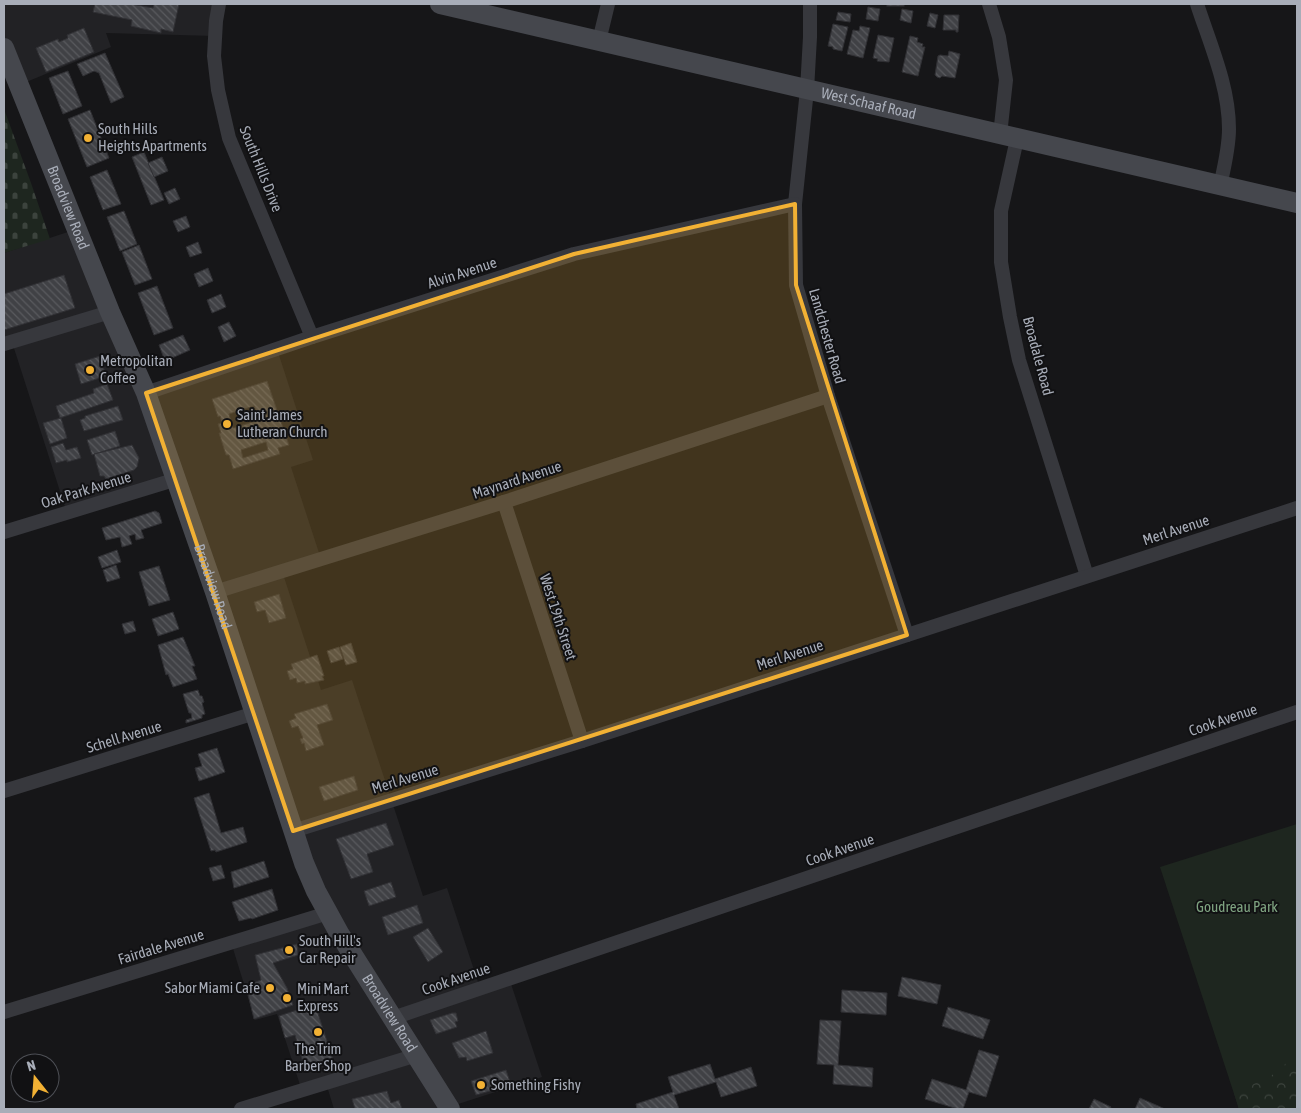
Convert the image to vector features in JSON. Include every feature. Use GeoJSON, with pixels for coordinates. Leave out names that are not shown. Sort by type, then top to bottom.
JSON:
{"type":"FeatureCollection","features":[{"type":"Feature","properties":{"kind":"main road","name":"West Schaaf Road"},"geometry":{"type":"LineString","coordinates":[[440,4],[1297,203]]}},
{"type":"Feature","properties":{"kind":"main road","name":"Broadview Road"},"geometry":{"type":"LineString","coordinates":[[4,48],[110,312],[146,393],[215,592],[304,863],[328,913],[450,1109]]}},
{"type":"Feature","properties":{"kind":"street","name":"South Hills Drive"},"geometry":{"type":"LineString","coordinates":[[219,4],[214,56],[218,90],[229,138],[312,337]]}},
{"type":"Feature","properties":{"kind":"street"},"geometry":{"type":"LineString","coordinates":[[599,41],[608,4]]}},
{"type":"Feature","properties":{"kind":"street","name":"Landchester Road"},"geometry":{"type":"LineString","coordinates":[[810,4],[807,90],[794,204],[796,285],[828,396],[907,635]]}},
{"type":"Feature","properties":{"kind":"street","name":"Broadale Road"},"geometry":{"type":"LineString","coordinates":[[989,4],[1000,37],[1006,80],[1009,137],[1001,211],[1001,262],[1010,317],[1020,360],[1087,576]]}},
{"type":"Feature","properties":{"kind":"street"},"geometry":{"type":"LineString","coordinates":[[1197,4],[1222,84],[1227,109],[1228,144],[1220,186]]}},
{"type":"Feature","properties":{"kind":"street","name":"Alvin Avenue"},"geometry":{"type":"LineString","coordinates":[[146,393],[312,337],[574,254],[794,204]]}},
{"type":"Feature","properties":{"kind":"street"},"geometry":{"type":"LineString","coordinates":[[4,344],[110,312]]}},
{"type":"Feature","properties":{"kind":"street","name":"Maynard Avenue"},"geometry":{"type":"LineString","coordinates":[[215,592],[504,502],[828,396]]}},
{"type":"Feature","properties":{"kind":"street","name":"Oak Park Avenue"},"geometry":{"type":"LineString","coordinates":[[4,532],[177,479]]}},
{"type":"Feature","properties":{"kind":"street","name":"West 19th Street"},"geometry":{"type":"LineString","coordinates":[[504,502],[582,740]]}},
{"type":"Feature","properties":{"kind":"street","name":"Merl Avenue"},"geometry":{"type":"LineString","coordinates":[[293,831],[582,740],[1297,508]]}},
{"type":"Feature","properties":{"kind":"street","name":"Cook Avenue"},"geometry":{"type":"LineString","coordinates":[[392,1018],[1297,712]]}},
{"type":"Feature","properties":{"kind":"street","name":"Schell Avenue"},"geometry":{"type":"LineString","coordinates":[[4,791],[255,713]]}},
{"type":"Feature","properties":{"kind":"street","name":"Fairdale Avenue"},"geometry":{"type":"LineString","coordinates":[[4,1012],[328,913]]}},
{"type":"Feature","properties":{"kind":"street"},"geometry":{"type":"LineString","coordinates":[[241,1109],[417,1055]]}},
{"type":"Feature","properties":{"kind":"highlighted area"},"geometry":{"type":"Polygon","coordinates":[[[795,204],[796,285],[907,635],[293,831],[146,393],[574,254],[795,204]]]}},
{"type":"Feature","properties":{"kind":"shaded area"},"geometry":{"type":"Polygon","coordinates":[[[4,4],[219,4],[215,36],[106,33],[111,47],[19,85],[4,48],[4,4]]]}},
{"type":"Feature","properties":{"kind":"shaded area"},"geometry":{"type":"Polygon","coordinates":[[[77,229],[146,393],[277,349],[313,460],[291,467],[321,559],[282,571],[321,690],[352,680],[423,896],[447,888],[480,988],[509,978],[542,1077],[449,1107],[450,1109],[334,1109],[326,1083],[302,1091],[277,1014],[255,1020],[231,942],[328,913],[177,479],[67,513],[12,342],[4,344],[4,253],[77,229]]]}},
{"type":"Feature","properties":{"kind":"green space"},"geometry":{"type":"Polygon","coordinates":[[[4,109],[50,239],[4,253],[4,109]]]}},
{"type":"Feature","properties":{"kind":"green space","name":"Goudreau Park"},"geometry":{"type":"Polygon","coordinates":[[[1297,824],[1297,1105],[1239,1109],[1160,867],[1297,824]]]}},
{"type":"Feature","properties":{"kind":"green space"},"geometry":{"type":"Polygon","coordinates":[[[1297,1054],[1297,1109],[1239,1109],[1234,1093],[1271,1076],[1297,1054]]]}},
{"type":"Feature","properties":{"kind":"building"},"geometry":{"type":"Polygon","coordinates":[[[95,4],[131,4],[153,8],[154,4],[179,4],[173,32],[161,29],[161,33],[131,26],[132,20],[93,12],[95,4]]]}},
{"type":"Feature","properties":{"kind":"building"},"geometry":{"type":"Polygon","coordinates":[[[887,4],[904,4],[904,6],[887,6],[887,4]]]}},
{"type":"Feature","properties":{"kind":"building"},"geometry":{"type":"Polygon","coordinates":[[[868,7],[880,9],[878,21],[866,19],[868,7]]]}},
{"type":"Feature","properties":{"kind":"building"},"geometry":{"type":"Polygon","coordinates":[[[902,9],[913,11],[911,23],[900,20],[902,9]]]}},
{"type":"Feature","properties":{"kind":"building"},"geometry":{"type":"Polygon","coordinates":[[[838,12],[851,14],[850,22],[836,20],[838,12]]]}},
{"type":"Feature","properties":{"kind":"building"},"geometry":{"type":"Polygon","coordinates":[[[930,13],[938,15],[935,28],[927,26],[930,13]]]}},
{"type":"Feature","properties":{"kind":"building"},"geometry":{"type":"Polygon","coordinates":[[[944,15],[959,15],[958,32],[956,30],[943,30],[944,15]]]}},
{"type":"Feature","properties":{"kind":"building"},"geometry":{"type":"Polygon","coordinates":[[[833,24],[848,27],[842,51],[828,46],[833,24]]]}},
{"type":"Feature","properties":{"kind":"building"},"geometry":{"type":"Polygon","coordinates":[[[860,26],[870,28],[863,58],[847,54],[853,30],[859,31],[860,26]]]}},
{"type":"Feature","properties":{"kind":"building"},"geometry":{"type":"Polygon","coordinates":[[[84,28],[94,52],[46,72],[36,48],[58,39],[59,42],[68,38],[67,35],[84,28]]]}},
{"type":"Feature","properties":{"kind":"building"},"geometry":{"type":"Polygon","coordinates":[[[878,35],[894,38],[889,62],[877,61],[878,59],[873,58],[878,35]]]}},
{"type":"Feature","properties":{"kind":"building"},"geometry":{"type":"Polygon","coordinates":[[[910,36],[918,38],[917,42],[923,44],[922,47],[925,47],[918,76],[902,72],[910,36]]]}},
{"type":"Feature","properties":{"kind":"building"},"geometry":{"type":"Polygon","coordinates":[[[949,51],[960,54],[955,78],[937,77],[935,75],[938,56],[948,56],[949,51]]]}},
{"type":"Feature","properties":{"kind":"building"},"geometry":{"type":"Polygon","coordinates":[[[105,53],[124,97],[111,103],[99,73],[94,71],[83,76],[77,64],[105,53]]]}},
{"type":"Feature","properties":{"kind":"building","name":"South Hills Heights Apartments"},"geometry":{"type":"Polygon","coordinates":[[[68,71],[82,106],[63,114],[49,78],[68,71]]]}},
{"type":"Feature","properties":{"kind":"building","name":"South Hills Heights Apartments"},"geometry":{"type":"Polygon","coordinates":[[[90,110],[109,158],[87,167],[68,119],[90,110]]]}},
{"type":"Feature","properties":{"kind":"building"},"geometry":{"type":"Polygon","coordinates":[[[144,152],[164,200],[151,205],[132,157],[144,152]]]}},
{"type":"Feature","properties":{"kind":"building"},"geometry":{"type":"Polygon","coordinates":[[[162,157],[168,171],[154,177],[148,163],[162,157]]]}},
{"type":"Feature","properties":{"kind":"building","name":"South Hills Heights Apartments"},"geometry":{"type":"Polygon","coordinates":[[[107,170],[121,204],[103,210],[90,177],[107,170]]]}},
{"type":"Feature","properties":{"kind":"building"},"geometry":{"type":"Polygon","coordinates":[[[175,188],[180,199],[169,204],[164,193],[175,188]]]}},
{"type":"Feature","properties":{"kind":"building"},"geometry":{"type":"Polygon","coordinates":[[[124,211],[137,244],[120,251],[107,217],[124,211]]]}},
{"type":"Feature","properties":{"kind":"building"},"geometry":{"type":"Polygon","coordinates":[[[186,216],[190,227],[178,232],[173,221],[186,216]]]}},
{"type":"Feature","properties":{"kind":"building"},"geometry":{"type":"Polygon","coordinates":[[[198,242],[202,253],[190,257],[186,247],[198,242]]]}},
{"type":"Feature","properties":{"kind":"building"},"geometry":{"type":"Polygon","coordinates":[[[139,245],[152,279],[135,285],[122,252],[139,245]]]}},
{"type":"Feature","properties":{"kind":"building"},"geometry":{"type":"Polygon","coordinates":[[[208,268],[213,281],[199,287],[194,274],[208,268]]]}},
{"type":"Feature","properties":{"kind":"building"},"geometry":{"type":"Polygon","coordinates":[[[64,275],[75,308],[4,330],[4,294],[64,275]]]}},
{"type":"Feature","properties":{"kind":"building"},"geometry":{"type":"Polygon","coordinates":[[[157,286],[173,328],[154,335],[138,293],[157,286]]]}},
{"type":"Feature","properties":{"kind":"building"},"geometry":{"type":"Polygon","coordinates":[[[221,294],[226,307],[212,313],[207,300],[221,294]]]}},
{"type":"Feature","properties":{"kind":"building"},"geometry":{"type":"Polygon","coordinates":[[[229,322],[236,336],[224,342],[218,327],[229,322]]]}},
{"type":"Feature","properties":{"kind":"building"},"geometry":{"type":"Polygon","coordinates":[[[183,335],[190,350],[165,361],[159,345],[183,335]]]}},
{"type":"Feature","properties":{"kind":"building","name":"Metropolitan Coffee"},"geometry":{"type":"Polygon","coordinates":[[[100,356],[106,376],[81,384],[75,364],[100,356]]]}},
{"type":"Feature","properties":{"kind":"building"},"geometry":{"type":"Polygon","coordinates":[[[267,381],[289,445],[278,448],[280,454],[233,469],[219,433],[221,433],[218,424],[222,423],[212,399],[267,381]],[[254,406],[229,414],[233,428],[259,420],[254,406]],[[266,442],[241,450],[243,458],[268,450],[266,442]]]}},
{"type":"Feature","properties":{"kind":"building"},"geometry":{"type":"Polygon","coordinates":[[[107,384],[113,400],[60,418],[56,406],[94,393],[93,389],[107,384]]]}},
{"type":"Feature","properties":{"kind":"building"},"geometry":{"type":"Polygon","coordinates":[[[118,406],[123,420],[84,431],[80,420],[85,418],[85,416],[118,406]]]}},
{"type":"Feature","properties":{"kind":"building"},"geometry":{"type":"Polygon","coordinates":[[[61,418],[67,438],[50,444],[43,423],[61,418]]]}},
{"type":"Feature","properties":{"kind":"building"},"geometry":{"type":"Polygon","coordinates":[[[115,431],[120,446],[92,455],[87,440],[115,431]]]}},
{"type":"Feature","properties":{"kind":"building"},"geometry":{"type":"Polygon","coordinates":[[[63,443],[66,450],[77,447],[81,458],[56,463],[51,447],[63,443]]]}},
{"type":"Feature","properties":{"kind":"building"},"geometry":{"type":"Polygon","coordinates":[[[132,445],[139,458],[137,467],[134,470],[106,479],[104,476],[100,476],[94,454],[132,445]]]}},
{"type":"Feature","properties":{"kind":"building"},"geometry":{"type":"Polygon","coordinates":[[[155,511],[159,513],[162,523],[141,530],[144,538],[136,540],[135,534],[129,536],[132,544],[122,547],[120,537],[106,540],[102,528],[155,511]]]}},
{"type":"Feature","properties":{"kind":"building"},"geometry":{"type":"Polygon","coordinates":[[[117,550],[121,562],[102,568],[98,557],[117,550]]]}},
{"type":"Feature","properties":{"kind":"building"},"geometry":{"type":"Polygon","coordinates":[[[116,565],[120,578],[107,582],[103,570],[116,565]]]}},
{"type":"Feature","properties":{"kind":"building"},"geometry":{"type":"Polygon","coordinates":[[[159,566],[170,600],[149,606],[139,572],[159,566]]]}},
{"type":"Feature","properties":{"kind":"building"},"geometry":{"type":"Polygon","coordinates":[[[279,594],[286,618],[269,623],[265,610],[257,612],[254,602],[279,594]]]}},
{"type":"Feature","properties":{"kind":"building"},"geometry":{"type":"Polygon","coordinates":[[[173,612],[179,629],[158,636],[152,619],[173,612]]]}},
{"type":"Feature","properties":{"kind":"building"},"geometry":{"type":"Polygon","coordinates":[[[133,621],[136,631],[125,634],[122,624],[133,621]]]}},
{"type":"Feature","properties":{"kind":"building"},"geometry":{"type":"Polygon","coordinates":[[[183,637],[195,666],[192,666],[197,679],[173,687],[168,674],[166,675],[158,645],[183,637]]]}},
{"type":"Feature","properties":{"kind":"building"},"geometry":{"type":"Polygon","coordinates":[[[351,643],[357,662],[346,665],[340,647],[351,643]]]}},
{"type":"Feature","properties":{"kind":"building"},"geometry":{"type":"Polygon","coordinates":[[[339,647],[343,659],[331,663],[327,651],[339,647]]]}},
{"type":"Feature","properties":{"kind":"building"},"geometry":{"type":"Polygon","coordinates":[[[317,655],[324,680],[305,684],[305,681],[297,683],[296,678],[290,680],[287,671],[293,669],[291,664],[317,655]]]}},
{"type":"Feature","properties":{"kind":"building"},"geometry":{"type":"Polygon","coordinates":[[[198,690],[204,702],[202,703],[205,714],[202,715],[202,718],[186,723],[186,720],[192,718],[183,694],[198,690]]]}},
{"type":"Feature","properties":{"kind":"building"},"geometry":{"type":"Polygon","coordinates":[[[327,704],[333,720],[317,725],[324,745],[306,751],[304,743],[302,744],[300,739],[303,738],[298,726],[292,728],[289,721],[296,718],[294,714],[327,704]]]}},
{"type":"Feature","properties":{"kind":"building"},"geometry":{"type":"Polygon","coordinates":[[[217,748],[225,772],[199,781],[195,768],[202,766],[198,754],[217,748]]]}},
{"type":"Feature","properties":{"kind":"building"},"geometry":{"type":"Polygon","coordinates":[[[354,776],[358,790],[324,801],[319,787],[354,776]]]}},
{"type":"Feature","properties":{"kind":"building"},"geometry":{"type":"Polygon","coordinates":[[[209,793],[221,833],[243,827],[247,842],[216,852],[215,850],[211,851],[194,798],[209,793]]]}},
{"type":"Feature","properties":{"kind":"building"},"geometry":{"type":"Polygon","coordinates":[[[386,823],[394,845],[367,854],[373,872],[351,879],[336,839],[386,823]]]}},
{"type":"Feature","properties":{"kind":"building"},"geometry":{"type":"Polygon","coordinates":[[[264,861],[269,877],[234,888],[231,872],[264,861]]]}},
{"type":"Feature","properties":{"kind":"building"},"geometry":{"type":"Polygon","coordinates":[[[221,865],[225,878],[213,881],[209,868],[221,865]]]}},
{"type":"Feature","properties":{"kind":"building"},"geometry":{"type":"Polygon","coordinates":[[[391,882],[396,897],[369,906],[364,891],[391,882]]]}},
{"type":"Feature","properties":{"kind":"building"},"geometry":{"type":"Polygon","coordinates":[[[272,889],[278,910],[252,919],[239,921],[232,902],[272,889]]]}},
{"type":"Feature","properties":{"kind":"building"},"geometry":{"type":"Polygon","coordinates":[[[417,905],[423,923],[388,935],[382,917],[417,905]]]}},
{"type":"Feature","properties":{"kind":"building"},"geometry":{"type":"Polygon","coordinates":[[[428,928],[443,952],[428,962],[413,937],[428,928]]]}},
{"type":"Feature","properties":{"kind":"building"},"geometry":{"type":"Polygon","coordinates":[[[297,944],[298,955],[273,963],[287,988],[293,1005],[254,1019],[246,986],[261,980],[255,955],[297,944]]]}},
{"type":"Feature","properties":{"kind":"building"},"geometry":{"type":"Polygon","coordinates":[[[902,977],[941,985],[937,1004],[898,996],[902,977]]]}},
{"type":"Feature","properties":{"kind":"building"},"geometry":{"type":"Polygon","coordinates":[[[842,990],[887,993],[886,1015],[841,1012],[842,990]]]}},
{"type":"Feature","properties":{"kind":"building"},"geometry":{"type":"Polygon","coordinates":[[[315,1004],[333,1060],[305,1069],[295,1035],[285,1038],[279,1016],[315,1004]]]}},
{"type":"Feature","properties":{"kind":"building"},"geometry":{"type":"Polygon","coordinates":[[[948,1007],[990,1020],[983,1039],[942,1026],[948,1007]]]}},
{"type":"Feature","properties":{"kind":"building"},"geometry":{"type":"Polygon","coordinates":[[[456,1013],[458,1021],[455,1022],[457,1027],[436,1034],[430,1020],[456,1013]]]}},
{"type":"Feature","properties":{"kind":"building"},"geometry":{"type":"Polygon","coordinates":[[[820,1020],[841,1021],[838,1065],[873,1068],[872,1087],[833,1084],[834,1065],[817,1064],[820,1020]]]}},
{"type":"Feature","properties":{"kind":"building"},"geometry":{"type":"Polygon","coordinates":[[[486,1031],[493,1053],[467,1061],[466,1057],[459,1058],[452,1043],[486,1031]]]}},
{"type":"Feature","properties":{"kind":"building"},"geometry":{"type":"Polygon","coordinates":[[[979,1050],[999,1056],[986,1097],[969,1092],[963,1109],[925,1099],[932,1079],[966,1090],[979,1050]]]}},
{"type":"Feature","properties":{"kind":"building"},"geometry":{"type":"Polygon","coordinates":[[[710,1064],[715,1079],[751,1067],[757,1086],[721,1097],[716,1082],[674,1095],[679,1109],[637,1109],[636,1104],[673,1092],[668,1077],[710,1064]]]}},
{"type":"Feature","properties":{"kind":"building"},"geometry":{"type":"Polygon","coordinates":[[[506,1070],[511,1085],[476,1095],[471,1081],[506,1070]]]}},
{"type":"Feature","properties":{"kind":"building"},"geometry":{"type":"Polygon","coordinates":[[[387,1091],[391,1103],[399,1100],[402,1109],[355,1109],[352,1099],[387,1091]]]}},
{"type":"Feature","properties":{"kind":"building"},"geometry":{"type":"Polygon","coordinates":[[[1140,1098],[1165,1109],[1135,1109],[1140,1098]]]}},
{"type":"Feature","properties":{"kind":"building"},"geometry":{"type":"Polygon","coordinates":[[[1094,1099],[1111,1107],[1110,1109],[1089,1109],[1094,1099]]]}},
{"type":"Feature","properties":{"kind":"place","name":"South Hills Heights Apartments"},"geometry":{"type":"Point","coordinates":[88,138]}},
{"type":"Feature","properties":{"kind":"place","name":"Metropolitan Coffee"},"geometry":{"type":"Point","coordinates":[90,370]}},
{"type":"Feature","properties":{"kind":"place","name":"Saint James Lutheran Church"},"geometry":{"type":"Point","coordinates":[227,424]}},
{"type":"Feature","properties":{"kind":"place","name":"South Hill's Car Repair"},"geometry":{"type":"Point","coordinates":[289,950]}},
{"type":"Feature","properties":{"kind":"place","name":"Sabor Miami Cafe"},"geometry":{"type":"Point","coordinates":[270,988]}},
{"type":"Feature","properties":{"kind":"place","name":"Mini Mart Express"},"geometry":{"type":"Point","coordinates":[287,998]}},
{"type":"Feature","properties":{"kind":"place","name":"The Trim Barber Shop"},"geometry":{"type":"Point","coordinates":[318,1032]}},
{"type":"Feature","properties":{"kind":"place","name":"Something Fishy"},"geometry":{"type":"Point","coordinates":[481,1085]}}]}
